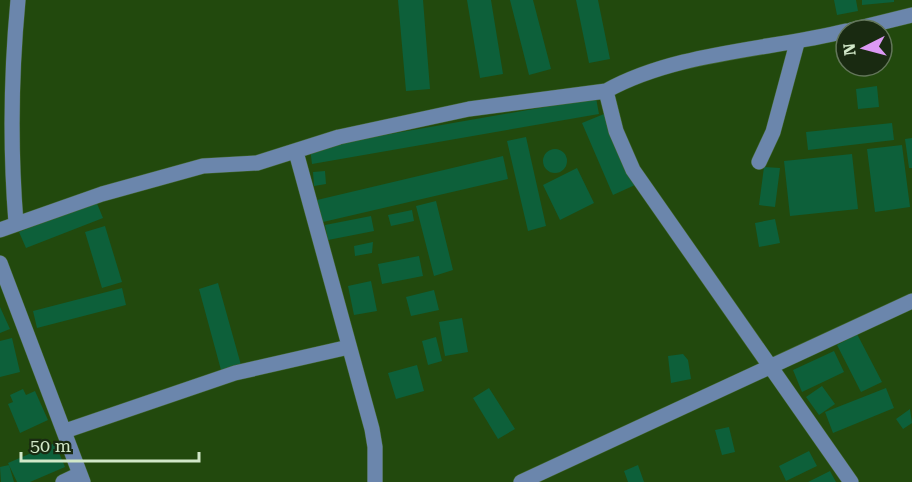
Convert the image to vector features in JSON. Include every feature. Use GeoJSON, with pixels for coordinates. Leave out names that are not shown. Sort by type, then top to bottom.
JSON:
{"type":"FeatureCollection","features":[{"type":"Feature","properties":{"kind":"street"},"geometry":{"type":"LineString","coordinates":[[16,222],[12,168],[12,108],[18,0]]}},
{"type":"Feature","properties":{"kind":"street"},"geometry":{"type":"LineString","coordinates":[[894,19],[912,15]]}},
{"type":"Feature","properties":{"kind":"street"},"geometry":{"type":"LineString","coordinates":[[0,230],[16,222],[203,166],[257,163],[339,137],[469,109],[606,91],[626,80],[687,62],[797,43],[834,34]]}},
{"type":"Feature","properties":{"kind":"street"},"geometry":{"type":"LineString","coordinates":[[759,162],[773,132],[797,43]]}},
{"type":"Feature","properties":{"kind":"street"},"geometry":{"type":"LineString","coordinates":[[606,91],[616,131],[633,170],[851,482]]}},
{"type":"Feature","properties":{"kind":"street"},"geometry":{"type":"LineString","coordinates":[[297,152],[374,438],[375,482]]}},
{"type":"Feature","properties":{"kind":"street"},"geometry":{"type":"LineString","coordinates":[[0,263],[81,478],[63,482]]}},
{"type":"Feature","properties":{"kind":"street"},"geometry":{"type":"LineString","coordinates":[[521,482],[912,300]]}},
{"type":"Feature","properties":{"kind":"street"},"geometry":{"type":"LineString","coordinates":[[65,431],[235,373],[349,347]]}},
{"type":"Feature","properties":{"kind":"building"},"geometry":{"type":"Polygon","coordinates":[[[398,0],[423,0],[430,89],[406,91],[398,0]]]}},
{"type":"Feature","properties":{"kind":"building"},"geometry":{"type":"Polygon","coordinates":[[[467,0],[491,0],[503,74],[480,78],[467,0]]]}},
{"type":"Feature","properties":{"kind":"building"},"geometry":{"type":"Polygon","coordinates":[[[510,0],[533,0],[551,69],[529,75],[510,0]]]}},
{"type":"Feature","properties":{"kind":"building"},"geometry":{"type":"Polygon","coordinates":[[[576,0],[598,0],[610,59],[589,63],[576,0]]]}},
{"type":"Feature","properties":{"kind":"building"},"geometry":{"type":"Polygon","coordinates":[[[834,0],[856,0],[858,11],[837,15],[834,0]]]}},
{"type":"Feature","properties":{"kind":"building"},"geometry":{"type":"Polygon","coordinates":[[[862,0],[894,0],[894,2],[862,5],[862,0]]]}},
{"type":"Feature","properties":{"kind":"building"},"geometry":{"type":"Polygon","coordinates":[[[877,86],[879,107],[858,109],[856,89],[877,86]]]}},
{"type":"Feature","properties":{"kind":"building"},"geometry":{"type":"Polygon","coordinates":[[[596,98],[599,114],[312,164],[310,148],[596,98]]]}},
{"type":"Feature","properties":{"kind":"building"},"geometry":{"type":"Polygon","coordinates":[[[604,114],[635,185],[613,195],[582,123],[604,114]]]}},
{"type":"Feature","properties":{"kind":"building"},"geometry":{"type":"Polygon","coordinates":[[[892,123],[894,140],[808,150],[806,132],[892,123]]]}},
{"type":"Feature","properties":{"kind":"building"},"geometry":{"type":"Polygon","coordinates":[[[526,137],[546,226],[528,231],[507,141],[526,137]]]}},
{"type":"Feature","properties":{"kind":"building"},"geometry":{"type":"Polygon","coordinates":[[[912,138],[912,168],[909,168],[905,139],[912,138]]]}},
{"type":"Feature","properties":{"kind":"building"},"geometry":{"type":"Polygon","coordinates":[[[902,145],[910,207],[875,212],[867,149],[902,145]]]}},
{"type":"Feature","properties":{"kind":"building"},"geometry":{"type":"Polygon","coordinates":[[[555,149],[564,152],[567,161],[564,170],[555,173],[546,170],[543,161],[546,152],[555,149]]]}},
{"type":"Feature","properties":{"kind":"building"},"geometry":{"type":"Polygon","coordinates":[[[852,154],[858,209],[790,216],[784,161],[852,154]]]}},
{"type":"Feature","properties":{"kind":"building"},"geometry":{"type":"Polygon","coordinates":[[[503,156],[508,179],[323,222],[317,200],[503,156]]]}},
{"type":"Feature","properties":{"kind":"building"},"geometry":{"type":"Polygon","coordinates":[[[764,167],[780,168],[775,207],[759,205],[764,167]]]}},
{"type":"Feature","properties":{"kind":"building"},"geometry":{"type":"Polygon","coordinates":[[[577,168],[594,203],[560,220],[543,185],[577,168]]]}},
{"type":"Feature","properties":{"kind":"building"},"geometry":{"type":"Polygon","coordinates":[[[325,171],[326,184],[314,186],[313,172],[325,171]]]}},
{"type":"Feature","properties":{"kind":"building"},"geometry":{"type":"Polygon","coordinates":[[[96,201],[103,218],[26,248],[19,232],[96,201]]]}},
{"type":"Feature","properties":{"kind":"building"},"geometry":{"type":"Polygon","coordinates":[[[436,201],[453,270],[434,276],[416,206],[436,201]]]}},
{"type":"Feature","properties":{"kind":"building"},"geometry":{"type":"Polygon","coordinates":[[[412,210],[414,221],[391,226],[388,215],[412,210]]]}},
{"type":"Feature","properties":{"kind":"building"},"geometry":{"type":"Polygon","coordinates":[[[371,216],[374,231],[328,240],[325,225],[371,216]]]}},
{"type":"Feature","properties":{"kind":"building"},"geometry":{"type":"Polygon","coordinates":[[[775,219],[780,243],[759,247],[755,223],[775,219]]]}},
{"type":"Feature","properties":{"kind":"building"},"geometry":{"type":"Polygon","coordinates":[[[105,226],[122,282],[102,288],[85,232],[105,226]]]}},
{"type":"Feature","properties":{"kind":"building"},"geometry":{"type":"Polygon","coordinates":[[[373,242],[372,253],[355,256],[354,246],[373,242]]]}},
{"type":"Feature","properties":{"kind":"building"},"geometry":{"type":"Polygon","coordinates":[[[419,256],[423,276],[382,284],[378,264],[419,256]]]}},
{"type":"Feature","properties":{"kind":"building"},"geometry":{"type":"Polygon","coordinates":[[[371,281],[377,311],[354,315],[348,286],[371,281]]]}},
{"type":"Feature","properties":{"kind":"building"},"geometry":{"type":"Polygon","coordinates":[[[218,283],[241,365],[221,370],[199,289],[218,283]]]}},
{"type":"Feature","properties":{"kind":"building"},"geometry":{"type":"Polygon","coordinates":[[[122,288],[126,305],[37,328],[33,311],[122,288]]]}},
{"type":"Feature","properties":{"kind":"building"},"geometry":{"type":"Polygon","coordinates":[[[434,290],[439,310],[411,316],[406,297],[434,290]]]}},
{"type":"Feature","properties":{"kind":"building"},"geometry":{"type":"Polygon","coordinates":[[[0,307],[10,329],[0,333],[0,307]]]}},
{"type":"Feature","properties":{"kind":"building"},"geometry":{"type":"Polygon","coordinates":[[[462,318],[468,352],[445,356],[439,322],[462,318]]]}},
{"type":"Feature","properties":{"kind":"building"},"geometry":{"type":"Polygon","coordinates":[[[857,334],[882,382],[861,392],[837,345],[857,334]]]}},
{"type":"Feature","properties":{"kind":"building"},"geometry":{"type":"Polygon","coordinates":[[[436,337],[442,361],[428,365],[422,341],[436,337]]]}},
{"type":"Feature","properties":{"kind":"building"},"geometry":{"type":"Polygon","coordinates":[[[12,338],[20,372],[0,377],[0,341],[12,338]]]}},
{"type":"Feature","properties":{"kind":"building"},"geometry":{"type":"Polygon","coordinates":[[[834,351],[844,372],[802,392],[793,370],[834,351]]]}},
{"type":"Feature","properties":{"kind":"building"},"geometry":{"type":"Polygon","coordinates":[[[683,354],[688,360],[691,379],[671,383],[668,356],[683,354]]]}},
{"type":"Feature","properties":{"kind":"building"},"geometry":{"type":"Polygon","coordinates":[[[417,365],[424,391],[396,399],[388,373],[417,365]]]}},
{"type":"Feature","properties":{"kind":"building"},"geometry":{"type":"Polygon","coordinates":[[[822,386],[835,404],[819,415],[806,397],[822,386]]]}},
{"type":"Feature","properties":{"kind":"building"},"geometry":{"type":"Polygon","coordinates":[[[489,388],[515,429],[498,439],[473,398],[489,388]]]}},
{"type":"Feature","properties":{"kind":"building"},"geometry":{"type":"Polygon","coordinates":[[[886,388],[894,408],[833,433],[825,412],[886,388]]]}},
{"type":"Feature","properties":{"kind":"building"},"geometry":{"type":"Polygon","coordinates":[[[23,389],[26,395],[35,391],[48,420],[20,433],[8,404],[13,402],[10,395],[23,389]]]}},
{"type":"Feature","properties":{"kind":"building"},"geometry":{"type":"Polygon","coordinates":[[[910,409],[912,423],[903,429],[896,419],[910,409]]]}},
{"type":"Feature","properties":{"kind":"building"},"geometry":{"type":"Polygon","coordinates":[[[729,427],[735,452],[722,455],[715,430],[729,427]]]}},
{"type":"Feature","properties":{"kind":"building"},"geometry":{"type":"Polygon","coordinates":[[[55,443],[65,467],[30,482],[17,482],[8,463],[55,443]]]}},
{"type":"Feature","properties":{"kind":"building"},"geometry":{"type":"Polygon","coordinates":[[[809,451],[817,466],[786,481],[779,466],[809,451]]]}},
{"type":"Feature","properties":{"kind":"building"},"geometry":{"type":"Polygon","coordinates":[[[9,465],[14,482],[1,482],[0,467],[9,465]]]}},
{"type":"Feature","properties":{"kind":"building"},"geometry":{"type":"Polygon","coordinates":[[[638,465],[644,482],[628,482],[624,471],[638,465]]]}},
{"type":"Feature","properties":{"kind":"building"},"geometry":{"type":"Polygon","coordinates":[[[830,471],[836,482],[808,482],[830,471]]]}}]}
